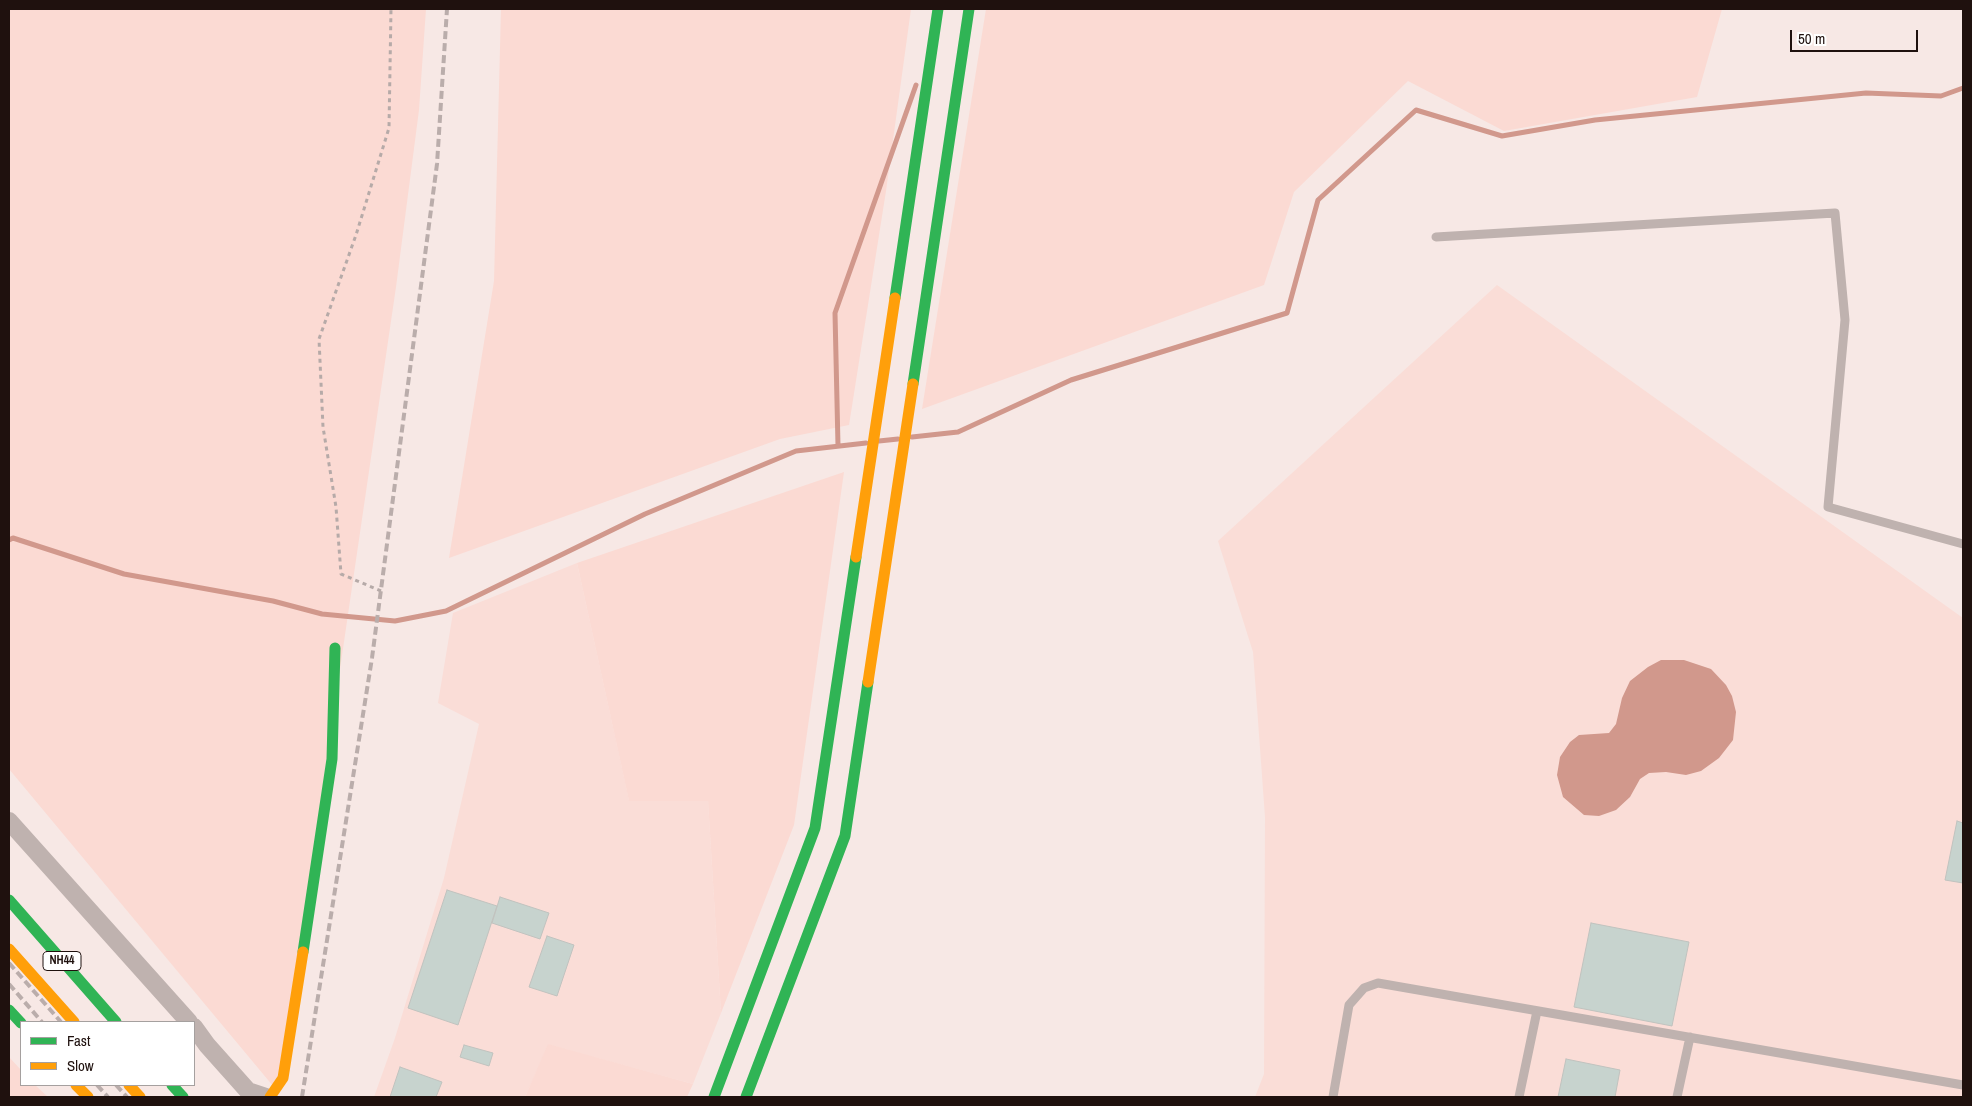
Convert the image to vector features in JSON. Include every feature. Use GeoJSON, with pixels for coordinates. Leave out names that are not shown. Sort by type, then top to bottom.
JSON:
{"type":"FeatureCollection","features":[{"type":"Feature","properties":{"kind":"main road"},"geometry":{"type":"LineString","coordinates":[[714,1097],[816,828],[938,9]]}},
{"type":"Feature","properties":{"kind":"main road"},"geometry":{"type":"LineString","coordinates":[[746,1097],[845,836],[969,9]]}},
{"type":"Feature","properties":{"kind":"main road"},"geometry":{"type":"LineString","coordinates":[[268,1097],[284,1078],[326,808],[332,759],[335,648]]}},
{"type":"Feature","properties":{"kind":"main road","name":"NH44"},"geometry":{"type":"LineString","coordinates":[[9,900],[115,1021]]}},
{"type":"Feature","properties":{"kind":"main road","name":"NH44"},"geometry":{"type":"LineString","coordinates":[[9,948],[73,1021]]}},
{"type":"Feature","properties":{"kind":"main road"},"geometry":{"type":"LineString","coordinates":[[9,1010],[20,1023]]}},
{"type":"Feature","properties":{"kind":"main road"},"geometry":{"type":"LineString","coordinates":[[77,1086],[88,1097]]}},
{"type":"Feature","properties":{"kind":"main road"},"geometry":{"type":"LineString","coordinates":[[130,1086],[140,1097]]}},
{"type":"Feature","properties":{"kind":"main road"},"geometry":{"type":"LineString","coordinates":[[173,1086],[183,1097]]}},
{"type":"Feature","properties":{"kind":"street"},"geometry":{"type":"LineString","coordinates":[[9,821],[188,1021]]}},
{"type":"Feature","properties":{"kind":"street"},"geometry":{"type":"LineString","coordinates":[[195,1028],[206,1045],[248,1091],[268,1097]]}},
{"type":"Feature","properties":{"kind":"lane"},"geometry":{"type":"LineString","coordinates":[[1436,237],[1835,213],[1845,320],[1828,507],[1963,544]]}},
{"type":"Feature","properties":{"kind":"lane"},"geometry":{"type":"LineString","coordinates":[[1333,1097],[1349,1005],[1364,988],[1378,983],[1963,1085]]}},
{"type":"Feature","properties":{"kind":"lane"},"geometry":{"type":"LineString","coordinates":[[1519,1097],[1537,1011]]}},
{"type":"Feature","properties":{"kind":"lane"},"geometry":{"type":"LineString","coordinates":[[1677,1097],[1690,1037]]}},
{"type":"Feature","properties":{"kind":"path"},"geometry":{"type":"LineString","coordinates":[[381,592],[341,574],[336,507],[323,427],[319,339],[356,235],[389,128],[391,9]]}},
{"type":"Feature","properties":{"kind":"shaded area"},"geometry":{"type":"Polygon","coordinates":[[[9,9],[426,9],[419,110],[396,287],[278,1092],[9,769],[9,9]]]}},
{"type":"Feature","properties":{"kind":"shaded area"},"geometry":{"type":"Polygon","coordinates":[[[501,9],[911,9],[886,191],[849,425],[780,439],[449,558],[494,281],[501,9]]]}},
{"type":"Feature","properties":{"kind":"shaded area"},"geometry":{"type":"Polygon","coordinates":[[[986,9],[1722,9],[1697,97],[1504,131],[1408,81],[1294,192],[1264,285],[922,409],[986,9]]]}},
{"type":"Feature","properties":{"kind":"shaded area"},"geometry":{"type":"Polygon","coordinates":[[[1497,285],[1963,618],[1963,1097],[1255,1097],[1264,1074],[1265,817],[1253,652],[1218,541],[1497,285]]]}},
{"type":"Feature","properties":{"kind":"shaded area"},"geometry":{"type":"Polygon","coordinates":[[[844,472],[794,825],[721,1013],[708,801],[629,801],[577,563],[844,472]]]}},
{"type":"Feature","properties":{"kind":"shaded area"},"geometry":{"type":"Polygon","coordinates":[[[577,563],[629,800],[708,800],[721,1013],[693,1084],[549,1045],[525,1097],[374,1097],[395,1038],[444,878],[479,724],[438,703],[453,613],[577,563]]]}},
{"type":"Feature","properties":{"kind":"shaded area"},"geometry":{"type":"Polygon","coordinates":[[[1661,660],[1684,660],[1711,669],[1726,685],[1732,696],[1736,712],[1733,740],[1719,758],[1701,771],[1686,775],[1666,772],[1649,773],[1640,779],[1630,797],[1616,810],[1599,816],[1584,815],[1563,797],[1557,775],[1560,757],[1570,742],[1579,735],[1609,733],[1616,724],[1622,698],[1630,681],[1661,660]]]}},
{"type":"Feature","properties":{"kind":"shaded area"},"geometry":{"type":"Polygon","coordinates":[[[548,1044],[693,1084],[687,1097],[525,1097],[548,1044]]]}},
{"type":"Feature","properties":{"kind":"shaded area"},"geometry":{"type":"Polygon","coordinates":[[[9,1057],[20,1069],[20,1086],[36,1086],[48,1097],[9,1097],[9,1057]]]}},
{"type":"Feature","properties":{"kind":"building"},"geometry":{"type":"Polygon","coordinates":[[[1957,821],[1963,823],[1963,883],[1945,880],[1957,821]]]}},
{"type":"Feature","properties":{"kind":"building"},"geometry":{"type":"Polygon","coordinates":[[[447,890],[497,906],[458,1025],[408,1008],[447,890]]]}},
{"type":"Feature","properties":{"kind":"building"},"geometry":{"type":"Polygon","coordinates":[[[500,897],[549,913],[540,939],[492,923],[500,897]]]}},
{"type":"Feature","properties":{"kind":"building"},"geometry":{"type":"Polygon","coordinates":[[[1591,923],[1689,942],[1672,1026],[1574,1007],[1591,923]]]}},
{"type":"Feature","properties":{"kind":"building"},"geometry":{"type":"Polygon","coordinates":[[[547,936],[574,945],[557,996],[529,987],[547,936]]]}},
{"type":"Feature","properties":{"kind":"building"},"geometry":{"type":"Polygon","coordinates":[[[464,1045],[493,1053],[489,1066],[460,1057],[464,1045]]]}},
{"type":"Feature","properties":{"kind":"building"},"geometry":{"type":"Polygon","coordinates":[[[1566,1059],[1620,1070],[1615,1097],[1558,1097],[1566,1059]]]}},
{"type":"Feature","properties":{"kind":"building"},"geometry":{"type":"Polygon","coordinates":[[[400,1067],[442,1082],[436,1097],[390,1097],[400,1067]]]}},
{"type":"Feature","properties":{"kind":"waterway"},"geometry":{"type":"LineString","coordinates":[[838,446],[835,313],[916,85]]}},
{"type":"Feature","properties":{"kind":"waterway"},"geometry":{"type":"LineString","coordinates":[[912,437],[958,432],[1071,380],[1287,313],[1318,200],[1416,110],[1502,136],[1595,120],[1866,93],[1941,96],[1963,88]]}},
{"type":"Feature","properties":{"kind":"waterway"},"geometry":{"type":"LineString","coordinates":[[879,441],[898,439]]}},
{"type":"Feature","properties":{"kind":"waterway"},"geometry":{"type":"LineString","coordinates":[[9,540],[13,538],[124,574],[273,601],[322,614],[395,621],[446,611],[645,514],[796,451],[866,443]]}},
{"type":"Feature","properties":{"kind":"railway"},"geometry":{"type":"LineString","coordinates":[[302,1097],[372,658],[437,164],[447,9]]}},
{"type":"Feature","properties":{"kind":"railway"},"geometry":{"type":"LineString","coordinates":[[9,963],[60,1021]]}},
{"type":"Feature","properties":{"kind":"railway"},"geometry":{"type":"LineString","coordinates":[[9,984],[41,1021]]}},
{"type":"Feature","properties":{"kind":"railway"},"geometry":{"type":"LineString","coordinates":[[98,1086],[108,1097]]}},
{"type":"Feature","properties":{"kind":"railway"},"geometry":{"type":"LineString","coordinates":[[117,1086],[127,1097]]}},
{"type":"Feature","properties":{"kind":"traffic: fast"},"geometry":{"type":"LineString","coordinates":[[895,298],[938,9]]}},
{"type":"Feature","properties":{"kind":"traffic: fast"},"geometry":{"type":"LineString","coordinates":[[913,384],[969,9]]}},
{"type":"Feature","properties":{"kind":"traffic: fast"},"geometry":{"type":"LineString","coordinates":[[714,1097],[815,828],[856,557]]}},
{"type":"Feature","properties":{"kind":"traffic: fast"},"geometry":{"type":"LineString","coordinates":[[303,952],[332,759],[335,648]]}},
{"type":"Feature","properties":{"kind":"traffic: fast"},"geometry":{"type":"LineString","coordinates":[[746,1097],[845,836],[868,682]]}},
{"type":"Feature","properties":{"kind":"traffic: fast"},"geometry":{"type":"LineString","coordinates":[[9,900],[115,1021]]}},
{"type":"Feature","properties":{"kind":"traffic: fast"},"geometry":{"type":"LineString","coordinates":[[9,1010],[20,1022]]}},
{"type":"Feature","properties":{"kind":"traffic: fast"},"geometry":{"type":"LineString","coordinates":[[173,1086],[183,1097]]}},
{"type":"Feature","properties":{"kind":"traffic: slow"},"geometry":{"type":"LineString","coordinates":[[856,557],[895,298]]}},
{"type":"Feature","properties":{"kind":"traffic: slow"},"geometry":{"type":"LineString","coordinates":[[868,682],[913,384]]}},
{"type":"Feature","properties":{"kind":"traffic: slow"},"geometry":{"type":"LineString","coordinates":[[9,949],[73,1021]]}},
{"type":"Feature","properties":{"kind":"traffic: slow"},"geometry":{"type":"LineString","coordinates":[[270,1097],[283,1078],[303,952]]}},
{"type":"Feature","properties":{"kind":"traffic: slow"},"geometry":{"type":"LineString","coordinates":[[77,1086],[88,1097]]}},
{"type":"Feature","properties":{"kind":"traffic: slow"},"geometry":{"type":"LineString","coordinates":[[130,1086],[140,1097]]}}]}
